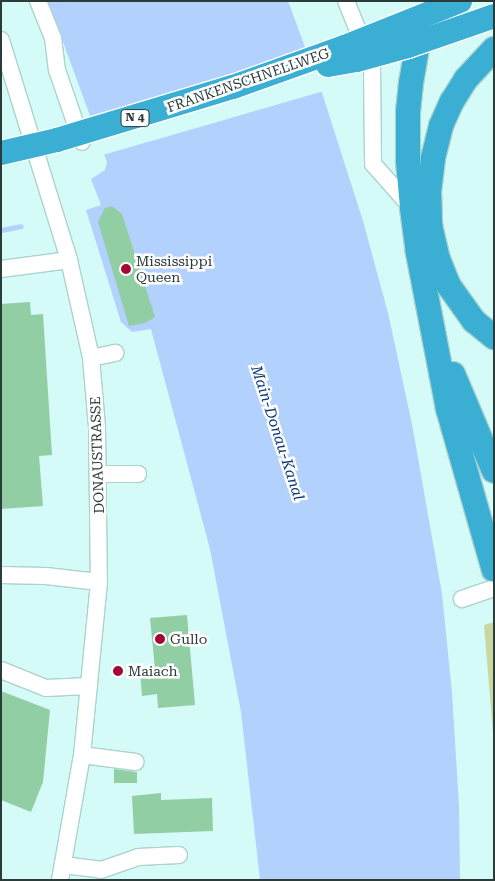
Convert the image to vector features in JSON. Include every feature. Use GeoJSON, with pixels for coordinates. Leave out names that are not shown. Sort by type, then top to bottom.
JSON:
{"type":"FeatureCollection","features":[{"type":"Feature","properties":{"kind":"highway"},"geometry":{"type":"LineString","coordinates":[[428,1],[415,52],[408,112],[408,161],[412,208],[418,253],[448,409],[494,570]]}},
{"type":"Feature","properties":{"kind":"highway","name":"FRANKENSCHNELLWEG"},"geometry":{"type":"LineString","coordinates":[[1,153],[134,118],[267,76],[460,1]]}},
{"type":"Feature","properties":{"kind":"highway"},"geometry":{"type":"LineString","coordinates":[[267,76],[357,60],[408,46],[494,16]]}},
{"type":"Feature","properties":{"kind":"highway"},"geometry":{"type":"LineString","coordinates":[[494,49],[466,79],[452,101],[441,126],[432,159],[429,191],[430,224],[436,250],[449,286],[474,321],[494,337]]}},
{"type":"Feature","properties":{"kind":"highway"},"geometry":{"type":"LineString","coordinates":[[431,316],[463,400],[494,471]]}},
{"type":"Feature","properties":{"kind":"street"},"geometry":{"type":"LineString","coordinates":[[38,1],[53,38],[57,70],[82,144],[38,157]]}},
{"type":"Feature","properties":{"kind":"street"},"geometry":{"type":"LineString","coordinates":[[346,1],[372,65],[373,164],[412,208]]}},
{"type":"Feature","properties":{"kind":"street","name":"DONAUSTRASSE"},"geometry":{"type":"LineString","coordinates":[[1,40],[69,260],[91,358],[98,427],[99,582],[82,755],[62,872]]}},
{"type":"Feature","properties":{"kind":"street"},"geometry":{"type":"LineString","coordinates":[[1,269],[69,260]]}},
{"type":"Feature","properties":{"kind":"street"},"geometry":{"type":"LineString","coordinates":[[91,358],[116,353]]}},
{"type":"Feature","properties":{"kind":"street"},"geometry":{"type":"LineString","coordinates":[[98,474],[138,474]]}},
{"type":"Feature","properties":{"kind":"street"},"geometry":{"type":"LineString","coordinates":[[1,575],[46,576],[99,582]]}},
{"type":"Feature","properties":{"kind":"street"},"geometry":{"type":"LineString","coordinates":[[462,599],[494,588]]}},
{"type":"Feature","properties":{"kind":"street"},"geometry":{"type":"LineString","coordinates":[[1,670],[46,688],[89,686]]}},
{"type":"Feature","properties":{"kind":"street"},"geometry":{"type":"LineString","coordinates":[[82,755],[136,762]]}},
{"type":"Feature","properties":{"kind":"street"},"geometry":{"type":"LineString","coordinates":[[62,872],[101,870],[142,856],[179,855]]}},
{"type":"Feature","properties":{"kind":"green space"},"geometry":{"type":"Polygon","coordinates":[[[494,622],[494,745],[484,625],[494,622]]]}},
{"type":"Feature","properties":{"kind":"water","name":"Main-Donau-Kanal"},"geometry":{"type":"Polygon","coordinates":[[[48,1],[288,1],[323,96],[363,221],[388,313],[412,424],[442,594],[452,693],[459,806],[460,880],[260,880],[241,712],[210,549],[151,329],[132,332],[121,322],[86,210],[101,205],[91,179],[105,170],[107,162],[48,1]]]}},
{"type":"Feature","properties":{"kind":"pier"},"geometry":{"type":"Polygon","coordinates":[[[309,50],[324,91],[103,155],[89,117],[117,111],[309,50]]]}},
{"type":"Feature","properties":{"kind":"building","name":"Mississippi Queen"},"geometry":{"type":"Polygon","coordinates":[[[112,206],[122,214],[155,317],[145,323],[129,326],[98,222],[105,208],[112,206]]]}},
{"type":"Feature","properties":{"kind":"building"},"geometry":{"type":"Polygon","coordinates":[[[30,302],[31,315],[43,314],[52,455],[39,456],[43,506],[1,509],[1,304],[30,302]]]}},
{"type":"Feature","properties":{"kind":"building"},"geometry":{"type":"Polygon","coordinates":[[[187,615],[195,705],[158,708],[157,694],[142,696],[140,670],[155,669],[150,618],[187,615]]]}},
{"type":"Feature","properties":{"kind":"building"},"geometry":{"type":"Polygon","coordinates":[[[1,691],[50,710],[43,782],[31,812],[1,800],[1,691]]]}},
{"type":"Feature","properties":{"kind":"building"},"geometry":{"type":"Polygon","coordinates":[[[114,769],[137,772],[137,783],[114,783],[114,769]]]}},
{"type":"Feature","properties":{"kind":"building"},"geometry":{"type":"Polygon","coordinates":[[[161,793],[161,800],[212,798],[213,831],[134,834],[132,796],[161,793]]]}},
{"type":"Feature","properties":{"kind":"waterway"},"geometry":{"type":"LineString","coordinates":[[1,230],[21,226]]}},
{"type":"Feature","properties":{"kind":"place","name":"Mississippi Queen"},"geometry":{"type":"Point","coordinates":[126,269]}},
{"type":"Feature","properties":{"kind":"place","name":"Gullo"},"geometry":{"type":"Point","coordinates":[160,639]}},
{"type":"Feature","properties":{"kind":"place","name":"Maiach"},"geometry":{"type":"Point","coordinates":[118,671]}}]}
